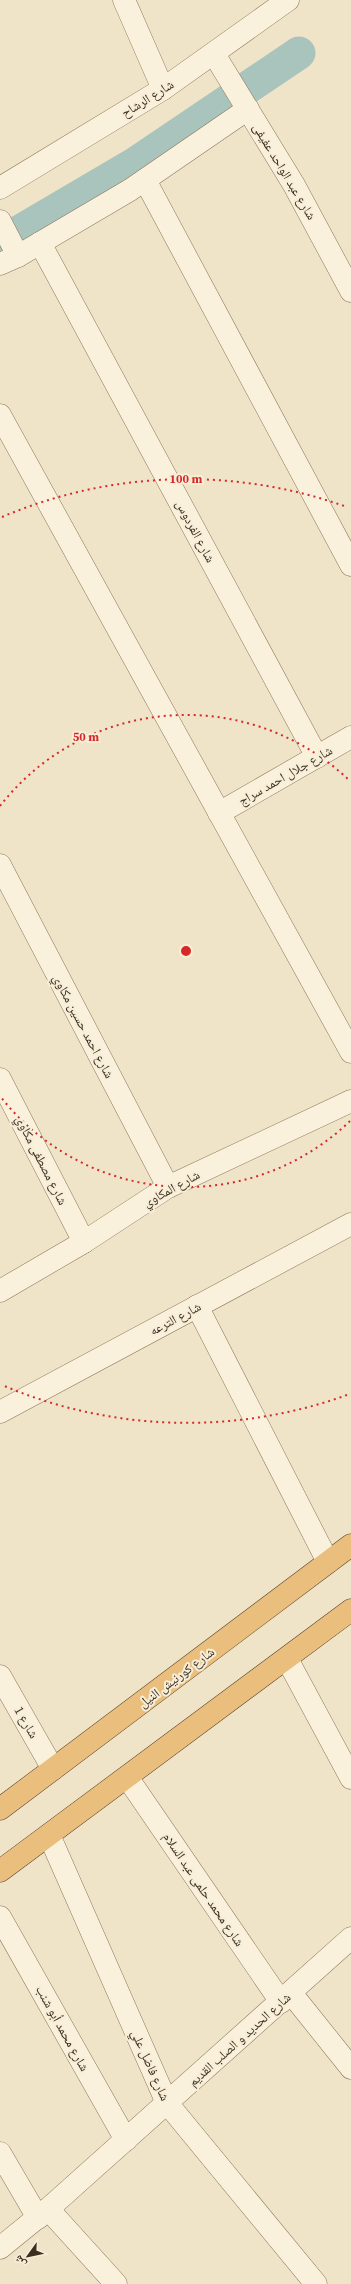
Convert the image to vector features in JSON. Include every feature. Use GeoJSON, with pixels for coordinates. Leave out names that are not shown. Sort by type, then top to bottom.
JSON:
{"type":"FeatureCollection","features":[{"type":"Feature","properties":{"kind":"highway","name":"شارع كورنيش النيل"},"geometry":{"type":"LineString","coordinates":[[0,1809],[351,1545]]}},
{"type":"Feature","properties":{"kind":"highway"},"geometry":{"type":"LineString","coordinates":[[0,1871],[351,1610]]}},
{"type":"Feature","properties":{"kind":"street"},"geometry":{"type":"LineString","coordinates":[[124,0],[163,89]]}},
{"type":"Feature","properties":{"kind":"street","name":"شارع الرشاح"},"geometry":{"type":"LineString","coordinates":[[0,188],[163,89],[288,0]]}},
{"type":"Feature","properties":{"kind":"street","name":"شارع عبد الواحد عفيفى"},"geometry":{"type":"LineString","coordinates":[[214,54],[294,185],[351,291]]}},
{"type":"Feature","properties":{"kind":"street"},"geometry":{"type":"LineString","coordinates":[[0,221],[9,260],[145,180],[248,109]]}},
{"type":"Feature","properties":{"kind":"street"},"geometry":{"type":"LineString","coordinates":[[145,180],[351,566]]}},
{"type":"Feature","properties":{"kind":"street","name":"شارع الفردوس"},"geometry":{"type":"LineString","coordinates":[[40,243],[317,757]]}},
{"type":"Feature","properties":{"kind":"street"},"geometry":{"type":"LineString","coordinates":[[0,415],[351,1052]]}},
{"type":"Feature","properties":{"kind":"street","name":"شارع جلال احمد سراج"},"geometry":{"type":"LineString","coordinates":[[219,813],[351,737]]}},
{"type":"Feature","properties":{"kind":"street","name":"شارع احمد حسين مكاوي"},"geometry":{"type":"LineString","coordinates":[[0,865],[168,1187]]}},
{"type":"Feature","properties":{"kind":"street","name":"شارع مصطفى مكاوي"},"geometry":{"type":"LineString","coordinates":[[0,1079],[84,1242]]}},
{"type":"Feature","properties":{"kind":"street","name":"شارع المكاوي"},"geometry":{"type":"LineString","coordinates":[[0,1291],[84,1242],[168,1187],[351,1101]]}},
{"type":"Feature","properties":{"kind":"street","name":"شارع الترعه"},"geometry":{"type":"LineString","coordinates":[[0,1412],[351,1224]]}},
{"type":"Feature","properties":{"kind":"street"},"geometry":{"type":"LineString","coordinates":[[197,1306],[328,1562]]}},
{"type":"Feature","properties":{"kind":"street"},"geometry":{"type":"LineString","coordinates":[[286,1659],[351,1778]]}},
{"type":"Feature","properties":{"kind":"street","name":"شارع 1"},"geometry":{"type":"LineString","coordinates":[[0,1676],[53,1769]]}},
{"type":"Feature","properties":{"kind":"street","name":"شارع محمد حلمى عبد السلام"},"geometry":{"type":"LineString","coordinates":[[127,1777],[286,1997],[351,2068]]}},
{"type":"Feature","properties":{"kind":"street","name":"شارع فاضل علي"},"geometry":{"type":"LineString","coordinates":[[49,1835],[167,2103],[316,2284]]}},
{"type":"Feature","properties":{"kind":"street","name":"شارع محمد أبو شنب"},"geometry":{"type":"LineString","coordinates":[[0,1916],[126,2140]]}},
{"type":"Feature","properties":{"kind":"street","name":"شارع الحديد و الصلب القديم"},"geometry":{"type":"LineString","coordinates":[[0,2248],[43,2213],[126,2140],[351,1938]]}},
{"type":"Feature","properties":{"kind":"street"},"geometry":{"type":"LineString","coordinates":[[0,2154],[43,2213],[116,2284]]}},
{"type":"Feature","properties":{"kind":"waterway"},"geometry":{"type":"LineString","coordinates":[[0,243],[136,163],[299,53]]}}]}
